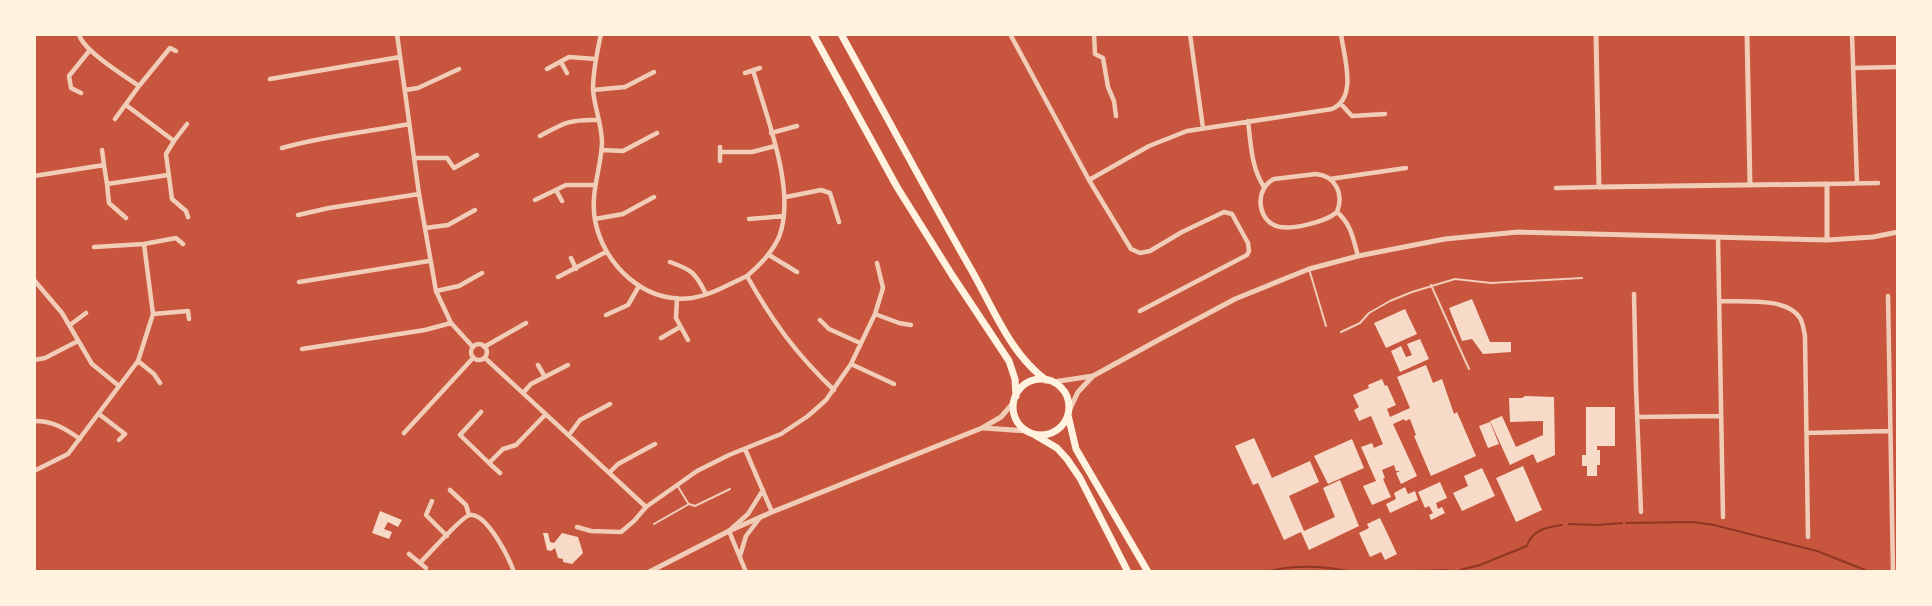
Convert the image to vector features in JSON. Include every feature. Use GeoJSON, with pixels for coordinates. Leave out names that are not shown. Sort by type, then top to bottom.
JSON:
{"type":"FeatureCollection","features":[{"type":"Feature","properties":{"kind":"main road"},"geometry":{"type":"LineString","coordinates":[[813,34],[897,187],[1011,366],[1015,379],[1016,418],[1029,432],[1057,448],[1068,459],[1128,572]]}},
{"type":"Feature","properties":{"kind":"main road"},"geometry":{"type":"LineString","coordinates":[[843,34],[912,166],[1008,335],[1029,367],[1060,387],[1066,394],[1071,433],[1078,454],[1148,572]]}},
{"type":"Feature","properties":{"kind":"main road"},"geometry":{"type":"LineString","coordinates":[[1015,399],[1021,388],[1028,383],[1037,380],[1049,381]]}},
{"type":"Feature","properties":{"kind":"main road"},"geometry":{"type":"LineString","coordinates":[[1029,432],[1042,435],[1053,432],[1062,425],[1068,414]]}},
{"type":"Feature","properties":{"kind":"street"},"geometry":{"type":"LineString","coordinates":[[79,34],[80,41],[90,50],[139,86]]}},
{"type":"Feature","properties":{"kind":"street"},"geometry":{"type":"LineString","coordinates":[[397,34],[435,291],[451,323],[473,347]]}},
{"type":"Feature","properties":{"kind":"street"},"geometry":{"type":"LineString","coordinates":[[601,34],[593,90],[602,133],[602,150],[595,185],[595,219],[606,252],[618,268],[639,286],[659,294],[677,298],[693,298],[747,276],[769,255],[779,236],[786,197],[775,146],[753,70]]}},
{"type":"Feature","properties":{"kind":"street"},"geometry":{"type":"LineString","coordinates":[[1010,34],[1089,180],[1127,243],[1135,252],[1150,251],[1182,232],[1224,212],[1232,214],[1248,243],[1247,255],[1140,311]]}},
{"type":"Feature","properties":{"kind":"street"},"geometry":{"type":"LineString","coordinates":[[1094,34],[1095,54],[1103,58],[1116,116]]}},
{"type":"Feature","properties":{"kind":"street"},"geometry":{"type":"LineString","coordinates":[[1190,34],[1203,128]]}},
{"type":"Feature","properties":{"kind":"street"},"geometry":{"type":"LineString","coordinates":[[1089,180],[1166,138],[1187,131],[1332,109],[1341,104],[1348,85],[1341,34]]}},
{"type":"Feature","properties":{"kind":"street"},"geometry":{"type":"LineString","coordinates":[[1596,34],[1599,187]]}},
{"type":"Feature","properties":{"kind":"street"},"geometry":{"type":"LineString","coordinates":[[1747,34],[1750,185]]}},
{"type":"Feature","properties":{"kind":"street"},"geometry":{"type":"LineString","coordinates":[[1852,34],[1857,183]]}},
{"type":"Feature","properties":{"kind":"street"},"geometry":{"type":"LineString","coordinates":[[115,120],[170,48],[176,51]]}},
{"type":"Feature","properties":{"kind":"street"},"geometry":{"type":"LineString","coordinates":[[81,93],[71,88],[69,76],[90,50]]}},
{"type":"Feature","properties":{"kind":"street"},"geometry":{"type":"LineString","coordinates":[[270,79],[400,57]]}},
{"type":"Feature","properties":{"kind":"street"},"geometry":{"type":"LineString","coordinates":[[547,69],[569,57],[596,59]]}},
{"type":"Feature","properties":{"kind":"street"},"geometry":{"type":"LineString","coordinates":[[561,62],[567,73]]}},
{"type":"Feature","properties":{"kind":"street"},"geometry":{"type":"LineString","coordinates":[[1853,68],[1898,67]]}},
{"type":"Feature","properties":{"kind":"street"},"geometry":{"type":"LineString","coordinates":[[745,73],[760,68]]}},
{"type":"Feature","properties":{"kind":"street"},"geometry":{"type":"LineString","coordinates":[[405,90],[418,88],[459,69]]}},
{"type":"Feature","properties":{"kind":"street"},"geometry":{"type":"LineString","coordinates":[[593,90],[625,87],[654,72]]}},
{"type":"Feature","properties":{"kind":"street"},"geometry":{"type":"LineString","coordinates":[[1341,104],[1352,116],[1385,114]]}},
{"type":"Feature","properties":{"kind":"street"},"geometry":{"type":"LineString","coordinates":[[126,105],[174,141]]}},
{"type":"Feature","properties":{"kind":"street"},"geometry":{"type":"LineString","coordinates":[[540,136],[566,122],[578,119],[598,120]]}},
{"type":"Feature","properties":{"kind":"street"},"geometry":{"type":"LineString","coordinates":[[1248,121],[1256,173],[1264,187]]}},
{"type":"Feature","properties":{"kind":"street"},"geometry":{"type":"LineString","coordinates":[[187,124],[166,154],[172,199],[186,211],[188,217]]}},
{"type":"Feature","properties":{"kind":"street"},"geometry":{"type":"LineString","coordinates":[[282,148],[304,141],[409,124]]}},
{"type":"Feature","properties":{"kind":"street"},"geometry":{"type":"LineString","coordinates":[[771,133],[797,126]]}},
{"type":"Feature","properties":{"kind":"street"},"geometry":{"type":"LineString","coordinates":[[602,150],[622,151],[657,133]]}},
{"type":"Feature","properties":{"kind":"street"},"geometry":{"type":"LineString","coordinates":[[720,161],[720,150],[752,152],[775,146]]}},
{"type":"Feature","properties":{"kind":"street"},"geometry":{"type":"LineString","coordinates":[[102,150],[109,203],[126,218]]}},
{"type":"Feature","properties":{"kind":"street"},"geometry":{"type":"LineString","coordinates":[[415,158],[447,158],[454,168],[477,155]]}},
{"type":"Feature","properties":{"kind":"street"},"geometry":{"type":"LineString","coordinates":[[34,176],[104,165]]}},
{"type":"Feature","properties":{"kind":"street"},"geometry":{"type":"LineString","coordinates":[[1330,179],[1406,168]]}},
{"type":"Feature","properties":{"kind":"street"},"geometry":{"type":"LineString","coordinates":[[1316,174],[1330,179],[1337,187],[1340,201],[1337,212],[1323,221],[1292,227],[1277,227],[1267,220],[1260,206],[1261,191],[1264,187],[1274,179],[1316,174]]}},
{"type":"Feature","properties":{"kind":"street"},"geometry":{"type":"LineString","coordinates":[[107,184],[168,175]]}},
{"type":"Feature","properties":{"kind":"street"},"geometry":{"type":"LineString","coordinates":[[1556,188],[1878,183]]}},
{"type":"Feature","properties":{"kind":"street"},"geometry":{"type":"LineString","coordinates":[[1827,184],[1827,240]]}},
{"type":"Feature","properties":{"kind":"street"},"geometry":{"type":"LineString","coordinates":[[535,200],[566,185],[595,185]]}},
{"type":"Feature","properties":{"kind":"street"},"geometry":{"type":"LineString","coordinates":[[556,190],[562,201]]}},
{"type":"Feature","properties":{"kind":"street"},"geometry":{"type":"LineString","coordinates":[[786,197],[821,190],[830,193],[839,222]]}},
{"type":"Feature","properties":{"kind":"street"},"geometry":{"type":"LineString","coordinates":[[298,215],[419,194]]}},
{"type":"Feature","properties":{"kind":"street"},"geometry":{"type":"LineString","coordinates":[[595,219],[623,214],[654,197]]}},
{"type":"Feature","properties":{"kind":"street"},"geometry":{"type":"LineString","coordinates":[[425,228],[448,225],[475,210]]}},
{"type":"Feature","properties":{"kind":"street"},"geometry":{"type":"LineString","coordinates":[[1337,212],[1351,228],[1358,256]]}},
{"type":"Feature","properties":{"kind":"street"},"geometry":{"type":"LineString","coordinates":[[749,219],[784,216]]}},
{"type":"Feature","properties":{"kind":"street"},"geometry":{"type":"LineString","coordinates":[[1068,414],[1078,392],[1093,376],[1235,299],[1309,269],[1358,256],[1445,239],[1518,232],[1827,240],[1873,237],[1898,232]]}},
{"type":"Feature","properties":{"kind":"street"},"geometry":{"type":"LineString","coordinates":[[1718,237],[1723,518]]}},
{"type":"Feature","properties":{"kind":"street"},"geometry":{"type":"LineString","coordinates":[[94,247],[144,244],[176,238],[183,244]]}},
{"type":"Feature","properties":{"kind":"street"},"geometry":{"type":"LineString","coordinates":[[34,471],[68,454],[138,361],[153,314],[144,244]]}},
{"type":"Feature","properties":{"kind":"street"},"geometry":{"type":"LineString","coordinates":[[558,277],[606,252]]}},
{"type":"Feature","properties":{"kind":"street"},"geometry":{"type":"LineString","coordinates":[[769,255],[797,272]]}},
{"type":"Feature","properties":{"kind":"street"},"geometry":{"type":"LineString","coordinates":[[571,258],[576,269]]}},
{"type":"Feature","properties":{"kind":"street"},"geometry":{"type":"LineString","coordinates":[[299,282],[429,261]]}},
{"type":"Feature","properties":{"kind":"street"},"geometry":{"type":"LineString","coordinates":[[669,261],[691,269],[706,294]]}},
{"type":"Feature","properties":{"kind":"street"},"geometry":{"type":"LineString","coordinates":[[577,527],[591,531],[621,532],[646,507],[697,471],[781,434],[808,416],[834,390],[851,364],[875,314],[883,288],[877,263]]}},
{"type":"Feature","properties":{"kind":"street"},"geometry":{"type":"LineString","coordinates":[[435,291],[459,285],[482,273]]}},
{"type":"Feature","properties":{"kind":"street"},"geometry":{"type":"LineString","coordinates":[[747,276],[771,318],[796,351],[834,390]]}},
{"type":"Feature","properties":{"kind":"street"},"geometry":{"type":"LineString","coordinates":[[35,282],[70,325],[92,364],[118,386]]}},
{"type":"Feature","properties":{"kind":"street"},"geometry":{"type":"LineString","coordinates":[[606,315],[628,305],[639,286]]}},
{"type":"Feature","properties":{"kind":"street"},"geometry":{"type":"LineString","coordinates":[[1634,294],[1641,512]]}},
{"type":"Feature","properties":{"kind":"street"},"geometry":{"type":"LineString","coordinates":[[1888,296],[1893,571]]}},
{"type":"Feature","properties":{"kind":"street"},"geometry":{"type":"LineString","coordinates":[[677,298],[676,318],[688,340]]}},
{"type":"Feature","properties":{"kind":"street"},"geometry":{"type":"LineString","coordinates":[[1720,301],[1779,303],[1790,307],[1801,319],[1805,336],[1808,537]]}},
{"type":"Feature","properties":{"kind":"street"},"geometry":{"type":"LineString","coordinates":[[153,314],[188,310],[189,319]]}},
{"type":"Feature","properties":{"kind":"street"},"geometry":{"type":"LineString","coordinates":[[70,325],[86,313]]}},
{"type":"Feature","properties":{"kind":"street"},"geometry":{"type":"LineString","coordinates":[[875,314],[898,323],[911,325]]}},
{"type":"Feature","properties":{"kind":"street"},"geometry":{"type":"LineString","coordinates":[[820,320],[829,329],[860,343]]}},
{"type":"Feature","properties":{"kind":"street"},"geometry":{"type":"LineString","coordinates":[[302,349],[425,330],[451,323]]}},
{"type":"Feature","properties":{"kind":"street"},"geometry":{"type":"LineString","coordinates":[[473,347],[480,345],[484,347],[526,323]]}},
{"type":"Feature","properties":{"kind":"street"},"geometry":{"type":"LineString","coordinates":[[661,338],[680,327]]}},
{"type":"Feature","properties":{"kind":"street"},"geometry":{"type":"LineString","coordinates":[[34,360],[45,358],[78,341]]}},
{"type":"Feature","properties":{"kind":"street"},"geometry":{"type":"LineString","coordinates":[[404,433],[473,357],[473,347]]}},
{"type":"Feature","properties":{"kind":"street"},"geometry":{"type":"LineString","coordinates":[[484,347],[487,353],[485,358]]}},
{"type":"Feature","properties":{"kind":"street"},"geometry":{"type":"LineString","coordinates":[[473,357],[478,360],[485,358]]}},
{"type":"Feature","properties":{"kind":"street"},"geometry":{"type":"LineString","coordinates":[[485,358],[646,507]]}},
{"type":"Feature","properties":{"kind":"street"},"geometry":{"type":"LineString","coordinates":[[138,361],[154,374],[160,383]]}},
{"type":"Feature","properties":{"kind":"street"},"geometry":{"type":"LineString","coordinates":[[851,364],[894,384]]}},
{"type":"Feature","properties":{"kind":"street"},"geometry":{"type":"LineString","coordinates":[[538,365],[545,377]]}},
{"type":"Feature","properties":{"kind":"street"},"geometry":{"type":"LineString","coordinates":[[523,393],[531,384],[568,365]]}},
{"type":"Feature","properties":{"kind":"street"},"geometry":{"type":"LineString","coordinates":[[1049,381],[1093,376]]}},
{"type":"Feature","properties":{"kind":"street"},"geometry":{"type":"LineString","coordinates":[[649,572],[760,517],[979,429],[1001,417],[1015,399]]}},
{"type":"Feature","properties":{"kind":"street"},"geometry":{"type":"LineString","coordinates":[[568,435],[580,420],[610,404]]}},
{"type":"Feature","properties":{"kind":"street"},"geometry":{"type":"LineString","coordinates":[[481,412],[460,435],[500,473]]}},
{"type":"Feature","properties":{"kind":"street"},"geometry":{"type":"LineString","coordinates":[[99,414],[125,434],[119,440]]}},
{"type":"Feature","properties":{"kind":"street"},"geometry":{"type":"LineString","coordinates":[[489,462],[503,449],[516,445],[545,415]]}},
{"type":"Feature","properties":{"kind":"street"},"geometry":{"type":"LineString","coordinates":[[1637,417],[1720,416]]}},
{"type":"Feature","properties":{"kind":"street"},"geometry":{"type":"LineString","coordinates":[[35,421],[46,421],[66,428],[80,439]]}},
{"type":"Feature","properties":{"kind":"street"},"geometry":{"type":"LineString","coordinates":[[979,429],[1029,432]]}},
{"type":"Feature","properties":{"kind":"street"},"geometry":{"type":"LineString","coordinates":[[1807,433],[1889,431]]}},
{"type":"Feature","properties":{"kind":"street"},"geometry":{"type":"LineString","coordinates":[[609,473],[618,464],[655,444]]}},
{"type":"Feature","properties":{"kind":"street"},"geometry":{"type":"LineString","coordinates":[[746,449],[772,512]]}},
{"type":"Feature","properties":{"kind":"street"},"geometry":{"type":"LineString","coordinates":[[1891,473],[1898,472]]}},
{"type":"Feature","properties":{"kind":"street"},"geometry":{"type":"LineString","coordinates":[[450,490],[466,505],[469,515]]}},
{"type":"Feature","properties":{"kind":"street"},"geometry":{"type":"LineString","coordinates":[[729,531],[748,514],[763,490]]}},
{"type":"Feature","properties":{"kind":"street"},"geometry":{"type":"LineString","coordinates":[[432,501],[426,515],[447,536]]}},
{"type":"Feature","properties":{"kind":"street"},"geometry":{"type":"LineString","coordinates":[[420,563],[463,518],[469,515],[481,518],[498,539],[514,572]]}},
{"type":"Feature","properties":{"kind":"street"},"geometry":{"type":"LineString","coordinates":[[740,557],[746,536],[760,517]]}},
{"type":"Feature","properties":{"kind":"street"},"geometry":{"type":"LineString","coordinates":[[729,531],[746,572]]}},
{"type":"Feature","properties":{"kind":"street"},"geometry":{"type":"LineString","coordinates":[[409,554],[426,568]]}},
{"type":"Feature","properties":{"kind":"lane"},"geometry":{"type":"LineString","coordinates":[[1309,269],[1326,326]]}},
{"type":"Feature","properties":{"kind":"lane"},"geometry":{"type":"LineString","coordinates":[[1341,332],[1360,323],[1369,313],[1390,301],[1431,285],[1460,278],[1491,283],[1582,278]]}},
{"type":"Feature","properties":{"kind":"lane"},"geometry":{"type":"LineString","coordinates":[[1431,285],[1468,369]]}},
{"type":"Feature","properties":{"kind":"lane"},"geometry":{"type":"LineString","coordinates":[[677,485],[688,504],[695,506],[729,489]]}},
{"type":"Feature","properties":{"kind":"lane"},"geometry":{"type":"LineString","coordinates":[[654,524],[688,504]]}},
{"type":"Feature","properties":{"kind":"building"},"geometry":{"type":"Polygon","coordinates":[[[1472,299],[1490,342],[1511,342],[1511,352],[1483,354],[1472,339],[1462,341],[1449,308],[1472,299]]]}},
{"type":"Feature","properties":{"kind":"building"},"geometry":{"type":"Polygon","coordinates":[[[1405,309],[1417,334],[1386,348],[1374,323],[1405,309]]]}},
{"type":"Feature","properties":{"kind":"building"},"geometry":{"type":"Polygon","coordinates":[[[1420,339],[1429,359],[1400,372],[1391,351],[1401,346],[1406,357],[1412,355],[1407,344],[1420,339]]]}},
{"type":"Feature","properties":{"kind":"building"},"geometry":{"type":"Polygon","coordinates":[[[1426,365],[1433,383],[1442,379],[1454,414],[1457,412],[1476,456],[1431,476],[1414,436],[1416,435],[1410,419],[1393,424],[1417,476],[1401,484],[1396,473],[1400,471],[1396,471],[1394,465],[1382,470],[1385,478],[1383,479],[1391,497],[1372,505],[1363,486],[1376,481],[1361,447],[1372,443],[1374,448],[1383,444],[1371,416],[1359,421],[1354,410],[1359,407],[1353,395],[1382,379],[1396,405],[1387,409],[1390,417],[1410,408],[1397,377],[1426,365]]]}},
{"type":"Feature","properties":{"kind":"building"},"geometry":{"type":"Polygon","coordinates":[[[1554,397],[1555,455],[1537,463],[1533,454],[1510,465],[1490,421],[1502,416],[1516,447],[1543,435],[1543,421],[1510,422],[1509,398],[1554,397]]]}},
{"type":"Feature","properties":{"kind":"building"},"geometry":{"type":"Polygon","coordinates":[[[1586,407],[1615,407],[1615,446],[1597,446],[1597,450],[1600,450],[1600,465],[1597,465],[1597,476],[1587,476],[1587,466],[1582,466],[1582,455],[1586,455],[1586,407]]]}},
{"type":"Feature","properties":{"kind":"building"},"geometry":{"type":"Polygon","coordinates":[[[1490,422],[1499,444],[1488,448],[1479,426],[1490,422]]]}},
{"type":"Feature","properties":{"kind":"building"},"geometry":{"type":"Polygon","coordinates":[[[1254,438],[1272,478],[1310,461],[1319,482],[1289,496],[1304,531],[1335,517],[1323,488],[1340,480],[1359,526],[1309,550],[1301,532],[1284,540],[1258,483],[1253,485],[1235,446],[1254,438]]]}},
{"type":"Feature","properties":{"kind":"building"},"geometry":{"type":"Polygon","coordinates":[[[1352,439],[1364,468],[1328,484],[1314,456],[1352,439]]]}},
{"type":"Feature","properties":{"kind":"building"},"geometry":{"type":"Polygon","coordinates":[[[1523,466],[1542,510],[1516,522],[1496,478],[1523,466]]]}},
{"type":"Feature","properties":{"kind":"building"},"geometry":{"type":"Polygon","coordinates":[[[1482,468],[1495,496],[1462,511],[1453,493],[1468,486],[1464,476],[1482,468]]]}},
{"type":"Feature","properties":{"kind":"building"},"geometry":{"type":"Polygon","coordinates":[[[1440,482],[1447,498],[1436,503],[1438,509],[1442,507],[1445,513],[1431,520],[1429,515],[1433,513],[1429,506],[1425,508],[1418,492],[1440,482]]]}},
{"type":"Feature","properties":{"kind":"building"},"geometry":{"type":"Polygon","coordinates":[[[1405,487],[1408,494],[1415,491],[1418,500],[1390,513],[1386,504],[1396,499],[1394,493],[1405,487]]]}},
{"type":"Feature","properties":{"kind":"building"},"geometry":{"type":"Polygon","coordinates":[[[380,511],[402,520],[398,527],[388,522],[384,529],[392,532],[389,539],[372,533],[380,511]]]}},
{"type":"Feature","properties":{"kind":"building"},"geometry":{"type":"Polygon","coordinates":[[[1380,518],[1397,554],[1385,560],[1381,552],[1370,557],[1359,533],[1369,528],[1367,524],[1380,518]]]}},
{"type":"Feature","properties":{"kind":"building"},"geometry":{"type":"Polygon","coordinates":[[[543,533],[548,533],[550,542],[554,543],[562,533],[578,537],[583,553],[572,564],[563,562],[563,559],[558,558],[555,548],[551,551],[547,550],[543,533]]]}},
{"type":"Feature","properties":{"kind":"waterway"},"geometry":{"type":"LineString","coordinates":[[1626,523],[1694,522],[1714,525],[1817,551],[1870,572]]}},
{"type":"Feature","properties":{"kind":"waterway"},"geometry":{"type":"LineString","coordinates":[[1569,524],[1622,523]]}},
{"type":"Feature","properties":{"kind":"waterway"},"geometry":{"type":"LineString","coordinates":[[1460,570],[1480,565],[1527,546],[1536,533],[1546,528],[1562,525]]}},
{"type":"Feature","properties":{"kind":"waterway"},"geometry":{"type":"LineString","coordinates":[[1266,572],[1310,567],[1353,572]]}},
{"type":"Feature","properties":{"kind":"waterway"},"geometry":{"type":"LineString","coordinates":[[1389,572],[1448,570]]}}]}
